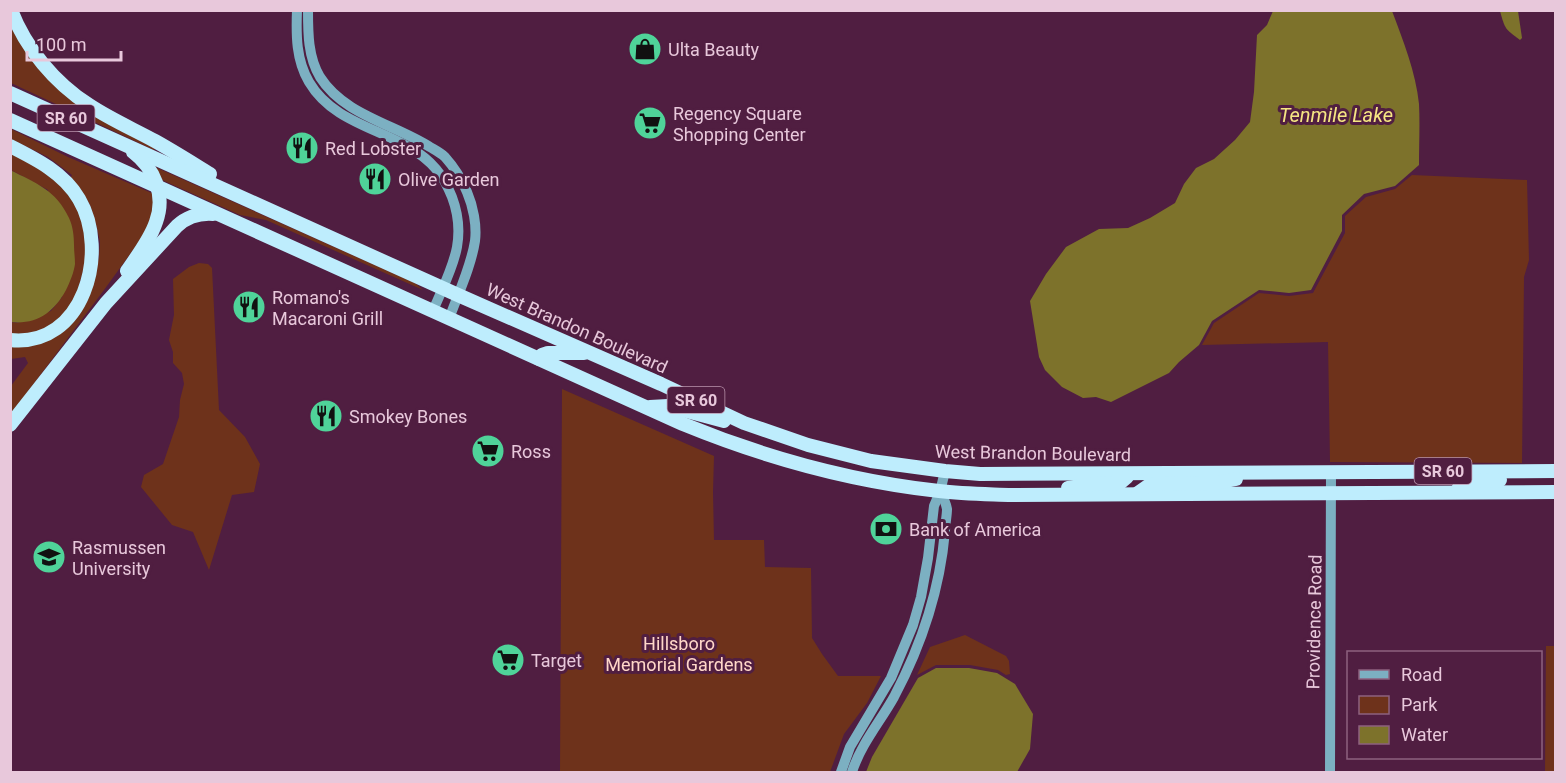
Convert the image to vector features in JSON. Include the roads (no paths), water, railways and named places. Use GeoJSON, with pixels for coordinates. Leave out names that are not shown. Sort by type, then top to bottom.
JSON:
{"type":"FeatureCollection","features":[{"type":"Feature","properties":{"kind":"highway"},"geometry":{"type":"LineString","coordinates":[[11,10],[37,57],[78,98],[263,206]]}},
{"type":"Feature","properties":{"kind":"highway","name":"West Brandon Boulevard"},"geometry":{"type":"LineString","coordinates":[[10,93],[744,423],[836,453],[872,461],[945,471],[1015,474],[1556,471]]}},
{"type":"Feature","properties":{"kind":"highway","name":"SR 60"},"geometry":{"type":"LineString","coordinates":[[10,120],[647,407],[718,438],[791,463],[856,478],[940,492],[1001,495],[1556,492]]}},
{"type":"Feature","properties":{"kind":"highway"},"geometry":{"type":"LineString","coordinates":[[106,303],[153,230],[159,214],[158,187],[147,165],[121,142]]}},
{"type":"Feature","properties":{"kind":"highway"},"geometry":{"type":"LineString","coordinates":[[10,146],[37,160],[68,184],[85,210],[90,225],[93,256],[90,276],[75,311],[50,333],[33,339],[10,340]]}},
{"type":"Feature","properties":{"kind":"highway"},"geometry":{"type":"LineString","coordinates":[[10,425],[106,303],[181,222],[197,214],[218,215]]}},
{"type":"Feature","properties":{"kind":"highway"},"geometry":{"type":"LineString","coordinates":[[539,359],[545,353],[592,353]]}},
{"type":"Feature","properties":{"kind":"highway"},"geometry":{"type":"LineString","coordinates":[[647,407],[668,406],[724,421],[744,423]]}},
{"type":"Feature","properties":{"kind":"highway"},"geometry":{"type":"LineString","coordinates":[[1137,494],[1148,486],[1156,484],[1216,483],[1279,472]]}},
{"type":"Feature","properties":{"kind":"highway"},"geometry":{"type":"LineString","coordinates":[[1050,495],[1070,487],[1120,483],[1131,474]]}},
{"type":"Feature","properties":{"kind":"highway"},"geometry":{"type":"LineString","coordinates":[[1450,492],[1479,481],[1556,480]]}},
{"type":"Feature","properties":{"kind":"street"},"geometry":{"type":"LineString","coordinates":[[297,10],[299,55],[302,68],[315,91],[343,116],[421,154],[438,171],[449,192],[456,211],[458,235],[454,259],[433,311]]}},
{"type":"Feature","properties":{"kind":"street"},"geometry":{"type":"LineString","coordinates":[[308,10],[310,52],[320,77],[332,92],[352,108],[415,137],[444,156],[465,187],[473,211],[475,239],[449,319]]}},
{"type":"Feature","properties":{"kind":"street"},"geometry":{"type":"LineString","coordinates":[[297,26],[308,26]]}},
{"type":"Feature","properties":{"kind":"street"},"geometry":{"type":"LineString","coordinates":[[365,127],[370,116]]}},
{"type":"Feature","properties":{"kind":"street"},"geometry":{"type":"LineString","coordinates":[[841,772],[853,742],[891,678],[913,625],[927,565],[934,506],[945,471]]}},
{"type":"Feature","properties":{"kind":"street","name":"Providence Road"},"geometry":{"type":"LineString","coordinates":[[1330,772],[1331,472]]}},
{"type":"Feature","properties":{"kind":"street"},"geometry":{"type":"LineString","coordinates":[[852,772],[864,745],[903,679],[925,624],[943,546],[947,507],[940,492]]}},
{"type":"Feature","properties":{"kind":"water","name":"Tenmile Lake"},"geometry":{"type":"Polygon","coordinates":[[[1273,11],[1392,11],[1415,80],[1419,112],[1419,165],[1395,186],[1364,194],[1342,215],[1342,231],[1311,290],[1289,293],[1259,290],[1212,321],[1199,345],[1169,373],[1111,402],[1096,397],[1083,398],[1062,387],[1045,370],[1039,357],[1030,301],[1066,247],[1099,229],[1128,228],[1175,203],[1184,184],[1196,168],[1214,159],[1235,140],[1250,122],[1257,35],[1267,25],[1273,11]]]}},
{"type":"Feature","properties":{"kind":"water"},"geometry":{"type":"Polygon","coordinates":[[[1500,11],[1518,11],[1522,38],[1520,40],[1506,28],[1500,11]]]}},
{"type":"Feature","properties":{"kind":"water"},"geometry":{"type":"Polygon","coordinates":[[[10,170],[44,188],[58,201],[70,221],[74,239],[74,267],[69,284],[61,298],[44,315],[20,322],[10,322],[10,170]]]}},
{"type":"Feature","properties":{"kind":"water"},"geometry":{"type":"Polygon","coordinates":[[[936,668],[969,668],[997,673],[1015,684],[1033,714],[1030,749],[1017,772],[866,772],[872,757],[918,678],[936,668]]]}},
{"type":"Feature","properties":{"kind":"place","name":"Ulta Beauty"},"geometry":{"type":"Point","coordinates":[645,49]}},
{"type":"Feature","properties":{"kind":"place","name":"Regency Square Shopping Center"},"geometry":{"type":"Point","coordinates":[650,123]}},
{"type":"Feature","properties":{"kind":"place","name":"Red Lobster"},"geometry":{"type":"Point","coordinates":[302,148]}},
{"type":"Feature","properties":{"kind":"place","name":"Olive Garden"},"geometry":{"type":"Point","coordinates":[375,179]}},
{"type":"Feature","properties":{"kind":"place","name":"Romano's Macaroni Grill"},"geometry":{"type":"Point","coordinates":[249,307]}},
{"type":"Feature","properties":{"kind":"place","name":"Smokey Bones"},"geometry":{"type":"Point","coordinates":[326,416]}},
{"type":"Feature","properties":{"kind":"place","name":"Ross"},"geometry":{"type":"Point","coordinates":[488,451]}},
{"type":"Feature","properties":{"kind":"place","name":"Bank of America"},"geometry":{"type":"Point","coordinates":[886,529]}},
{"type":"Feature","properties":{"kind":"place","name":"Rasmussen University"},"geometry":{"type":"Point","coordinates":[49,557]}},
{"type":"Feature","properties":{"kind":"place","name":"Target"},"geometry":{"type":"Point","coordinates":[508,660]}},
{"type":"Feature","properties":{"kind":"park label","name":"Hillsboro Memorial Gardens"},"geometry":{"type":"Point","coordinates":[679,653]}}]}
